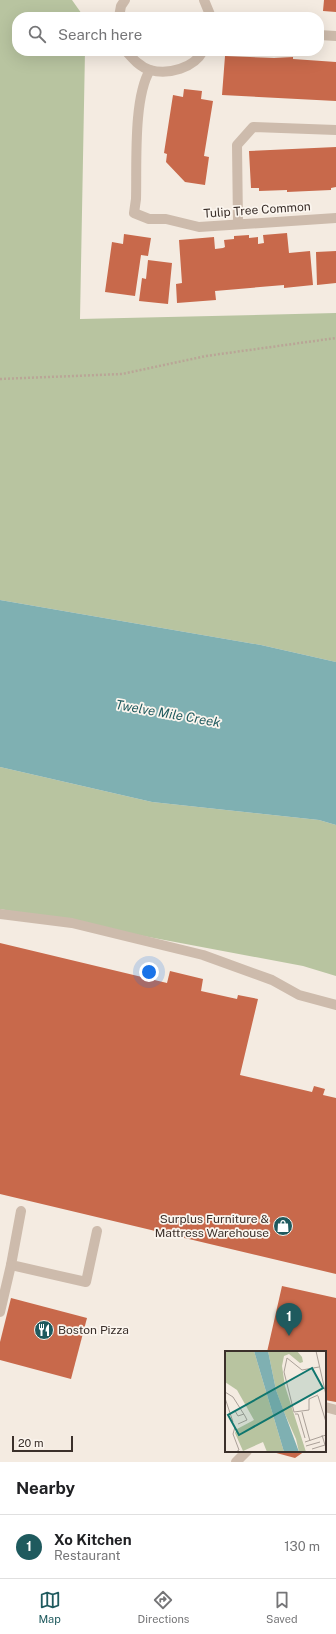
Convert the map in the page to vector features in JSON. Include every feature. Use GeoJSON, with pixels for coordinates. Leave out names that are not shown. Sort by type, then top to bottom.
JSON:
{"type":"FeatureCollection","features":[{"type":"Feature","properties":{"kind":"street"},"geometry":{"type":"LineString","coordinates":[[204,0],[209,12]]}},
{"type":"Feature","properties":{"kind":"street"},"geometry":{"type":"LineString","coordinates":[[119,12],[120,2]]}},
{"type":"Feature","properties":{"kind":"street"},"geometry":{"type":"LineString","coordinates":[[324,35],[336,36]]}},
{"type":"Feature","properties":{"kind":"street"},"geometry":{"type":"LineString","coordinates":[[131,56],[136,62],[150,70],[164,72],[178,70],[192,63],[198,56]]}},
{"type":"Feature","properties":{"kind":"street","name":"Tulip Tree Common"},"geometry":{"type":"LineString","coordinates":[[150,70],[145,78],[138,111],[136,199],[134,213],[149,219],[166,219],[199,227],[336,218]]}},
{"type":"Feature","properties":{"kind":"street"},"geometry":{"type":"LineString","coordinates":[[238,224],[237,144],[253,127],[336,130]]}},
{"type":"Feature","properties":{"kind":"street"},"geometry":{"type":"LineString","coordinates":[[0,914],[72,923],[203,955],[272,980],[299,995],[336,1005]]}},
{"type":"Feature","properties":{"kind":"street"},"geometry":{"type":"LineString","coordinates":[[0,1312],[11,1265],[21,1211]]}},
{"type":"Feature","properties":{"kind":"street"},"geometry":{"type":"LineString","coordinates":[[11,1265],[86,1282],[98,1231]]}},
{"type":"Feature","properties":{"kind":"street"},"geometry":{"type":"LineString","coordinates":[[326,1407],[336,1410]]}},
{"type":"Feature","properties":{"kind":"street"},"geometry":{"type":"LineString","coordinates":[[236,1462],[246,1452]]}},
{"type":"Feature","properties":{"kind":"path"},"geometry":{"type":"LineString","coordinates":[[0,379],[122,374],[206,356],[336,338]]}},
{"type":"Feature","properties":{"kind":"green space"},"geometry":{"type":"Polygon","coordinates":[[[0,0],[72,0],[80,12],[12,12],[12,56],[85,56],[80,319],[336,313],[336,662],[261,645],[0,600],[0,0]]]}},
{"type":"Feature","properties":{"kind":"green space"},"geometry":{"type":"Polygon","coordinates":[[[0,767],[152,802],[319,820],[336,825],[336,976],[303,966],[0,909],[0,767]]]}},
{"type":"Feature","properties":{"kind":"water","name":"Twelve Mile Creek"},"geometry":{"type":"Polygon","coordinates":[[[0,600],[261,645],[336,662],[336,825],[319,820],[152,802],[0,767],[0,600]]]}},
{"type":"Feature","properties":{"kind":"building"},"geometry":{"type":"Polygon","coordinates":[[[324,0],[336,0],[336,12],[323,11],[324,0]]]}},
{"type":"Feature","properties":{"kind":"building"},"geometry":{"type":"Polygon","coordinates":[[[225,56],[274,58],[293,57],[293,59],[336,62],[336,101],[222,95],[225,56]]]}},
{"type":"Feature","properties":{"kind":"building"},"geometry":{"type":"Polygon","coordinates":[[[184,89],[202,91],[201,99],[213,101],[204,156],[209,157],[205,185],[185,182],[166,162],[167,154],[164,153],[173,95],[183,97],[184,89]]]}},
{"type":"Feature","properties":{"kind":"building"},"geometry":{"type":"Polygon","coordinates":[[[336,147],[336,187],[331,188],[331,190],[287,192],[287,190],[259,191],[259,188],[251,188],[249,151],[336,147]]]}},
{"type":"Feature","properties":{"kind":"building"},"geometry":{"type":"Polygon","coordinates":[[[287,233],[289,253],[310,251],[313,285],[284,288],[284,285],[215,291],[216,300],[177,303],[176,284],[182,283],[179,240],[214,237],[215,249],[225,247],[224,240],[234,239],[234,236],[249,235],[249,238],[258,237],[258,244],[264,243],[263,235],[287,233]]]}},
{"type":"Feature","properties":{"kind":"building"},"geometry":{"type":"Polygon","coordinates":[[[124,234],[151,238],[148,256],[141,255],[135,296],[105,292],[112,242],[123,244],[124,234]]]}},
{"type":"Feature","properties":{"kind":"building"},"geometry":{"type":"Polygon","coordinates":[[[336,251],[336,283],[317,285],[316,252],[336,251]]]}},
{"type":"Feature","properties":{"kind":"building"},"geometry":{"type":"Polygon","coordinates":[[[148,260],[172,263],[168,304],[139,301],[142,278],[146,279],[148,260]]]}},
{"type":"Feature","properties":{"kind":"building"},"geometry":{"type":"Polygon","coordinates":[[[0,943],[167,983],[170,971],[203,979],[201,991],[237,999],[238,995],[258,999],[240,1075],[312,1092],[314,1086],[325,1089],[323,1095],[336,1098],[336,1274],[0,1194],[0,943]]]}},
{"type":"Feature","properties":{"kind":"building"},"geometry":{"type":"Polygon","coordinates":[[[282,1286],[336,1298],[336,1402],[326,1400],[326,1351],[267,1351],[282,1286]]]}},
{"type":"Feature","properties":{"kind":"building","name":"Boston Pizza"},"geometry":{"type":"Polygon","coordinates":[[[11,1298],[87,1318],[71,1379],[0,1360],[0,1342],[11,1298]]]}},
{"type":"Feature","properties":{"kind":"building"},"geometry":{"type":"Polygon","coordinates":[[[273,1452],[304,1452],[295,1458],[273,1452]]]}},
{"type":"Feature","properties":{"kind":"place","name":"Surplus Furniture & Mattress Warehouse"},"geometry":{"type":"Point","coordinates":[283,1226]}},
{"type":"Feature","properties":{"kind":"place","name":"Boston Pizza"},"geometry":{"type":"Point","coordinates":[44,1330]}},
{"type":"Feature","properties":{"kind":"place","name":"Xo Kitchen"},"geometry":{"type":"Point","coordinates":[289,1336]}}]}
